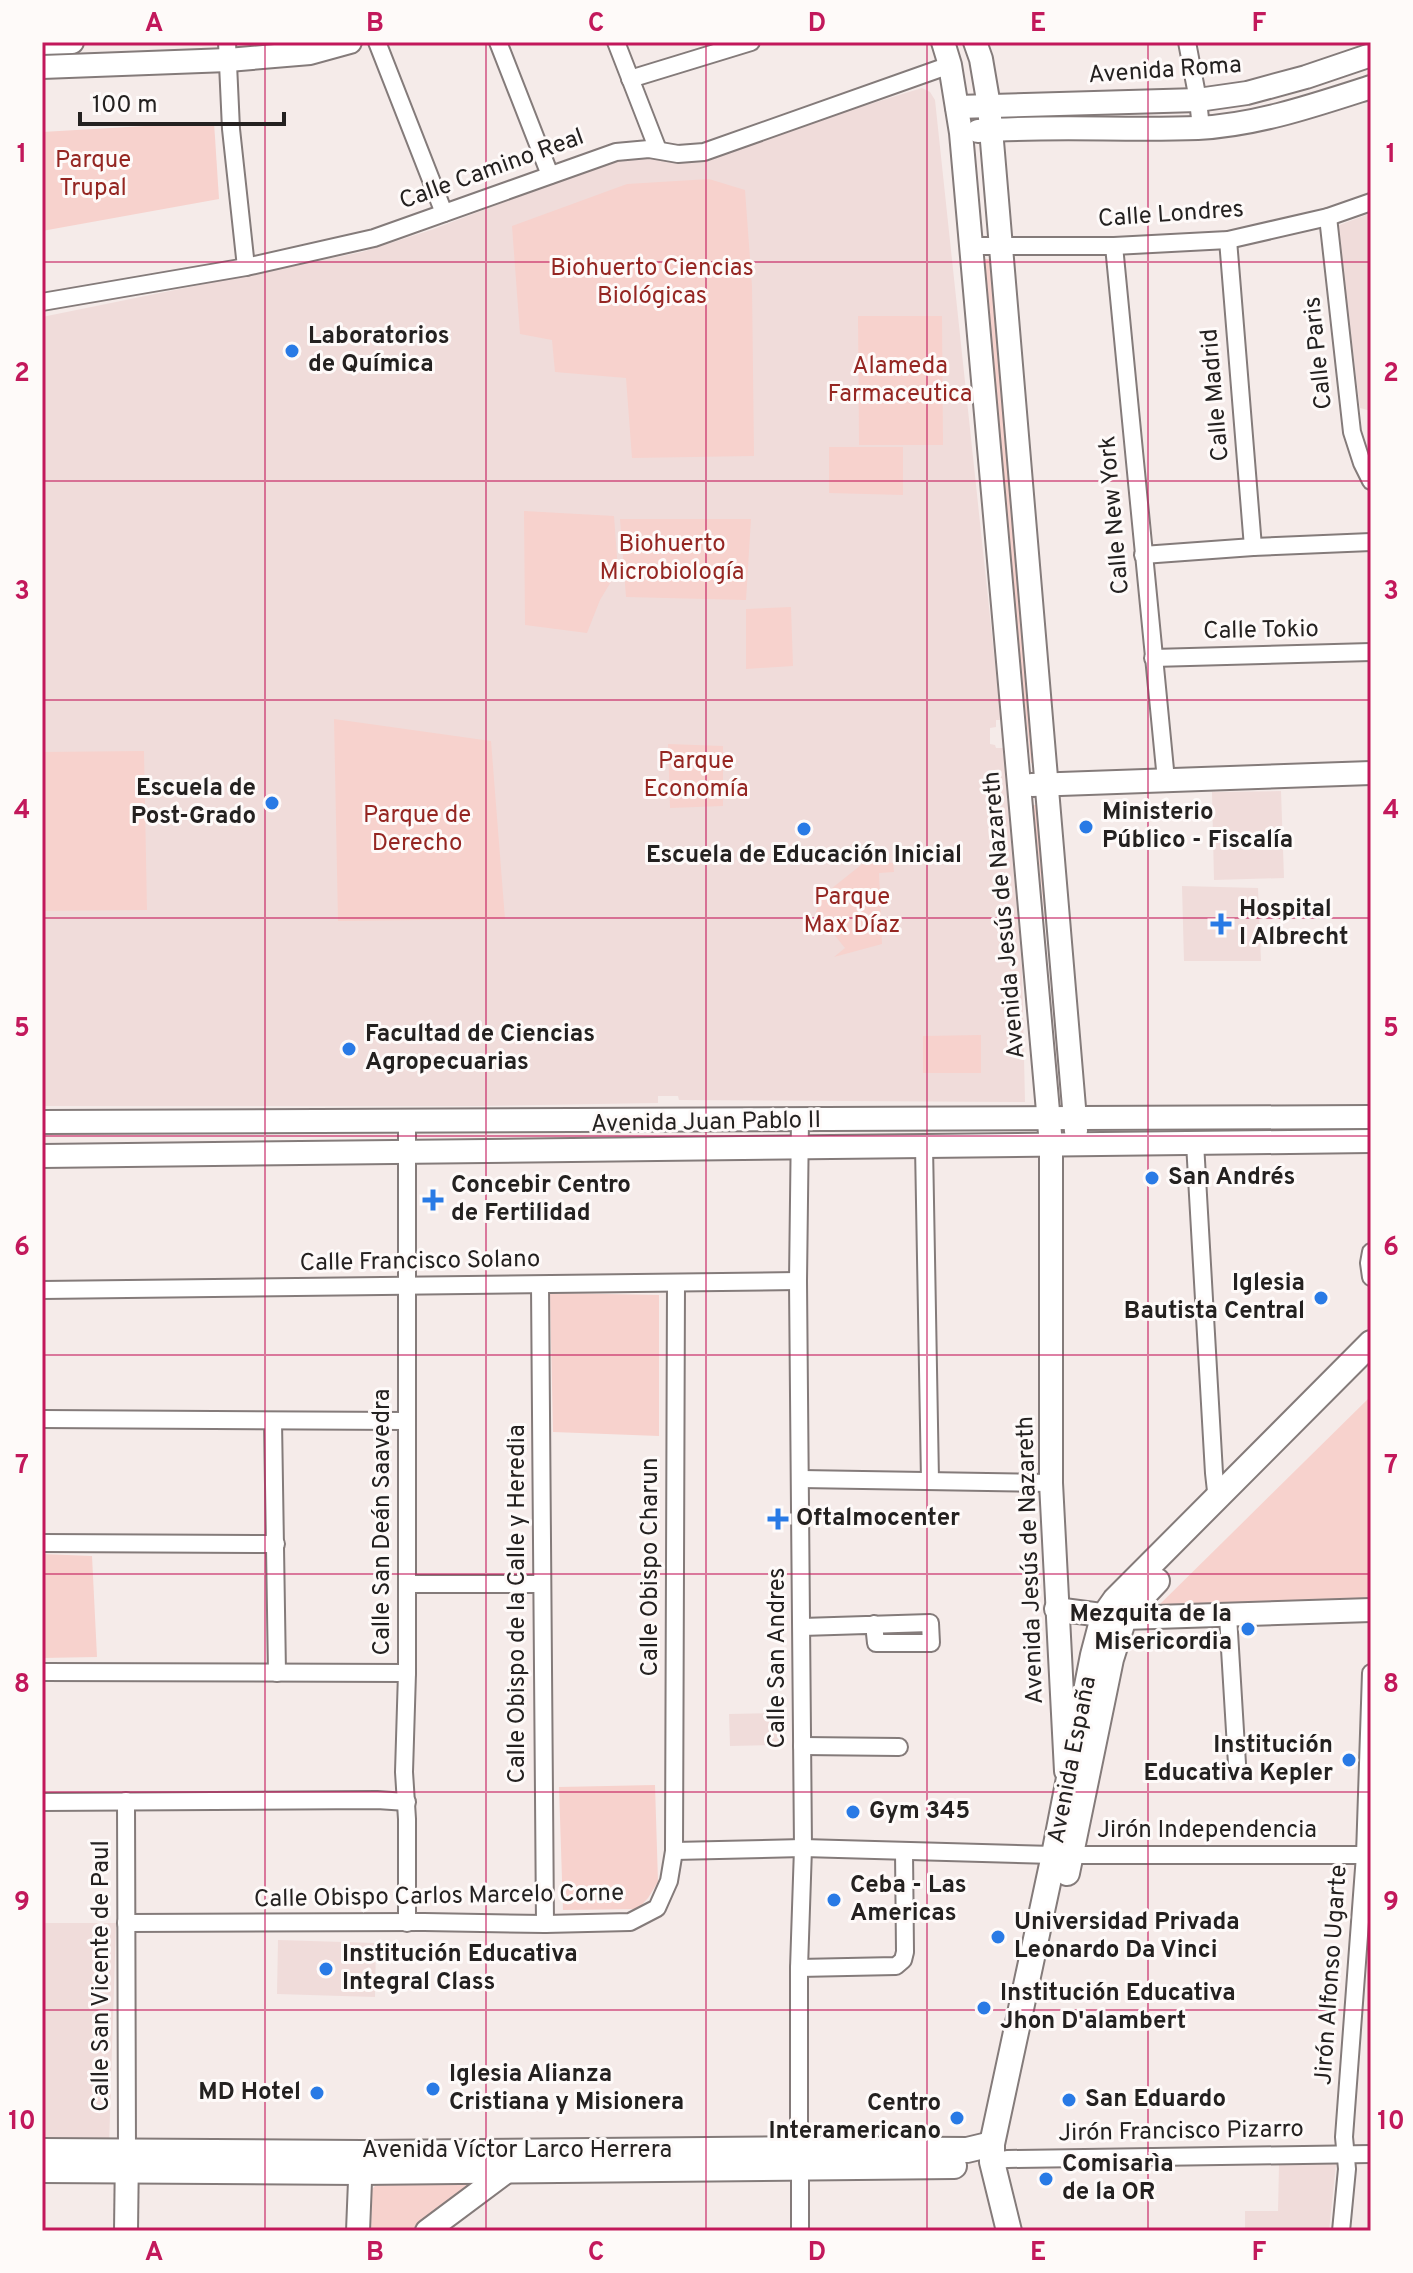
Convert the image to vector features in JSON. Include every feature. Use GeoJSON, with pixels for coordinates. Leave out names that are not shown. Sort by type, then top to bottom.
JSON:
{"type":"FeatureCollection","features":[{"type":"Feature","properties":{"kind":"main road"},"geometry":{"type":"LineString","coordinates":[[42,43],[72,42]]}},
{"type":"Feature","properties":{"kind":"main road"},"geometry":{"type":"LineString","coordinates":[[42,67],[228,51],[310,53],[350,42]]}},
{"type":"Feature","properties":{"kind":"main road","name":"Avenida Jesús de Nazareth"},"geometry":{"type":"LineString","coordinates":[[943,42],[950,65],[961,133],[1051,1145],[1051,1483],[1067,1786]]}},
{"type":"Feature","properties":{"kind":"main road"},"geometry":{"type":"LineString","coordinates":[[975,42],[981,59],[992,130],[1077,1144]]}},
{"type":"Feature","properties":{"kind":"main road","name":"Avenida Roma"},"geometry":{"type":"LineString","coordinates":[[957,107],[1198,100],[1247,93],[1371,55]]}},
{"type":"Feature","properties":{"kind":"main road"},"geometry":{"type":"LineString","coordinates":[[961,133],[1201,128],[1251,121],[1371,87]]}},
{"type":"Feature","properties":{"kind":"main road"},"geometry":{"type":"LineString","coordinates":[[1020,786],[1371,773]]}},
{"type":"Feature","properties":{"kind":"main road"},"geometry":{"type":"LineString","coordinates":[[1335,1142],[1336,1117]]}},
{"type":"Feature","properties":{"kind":"main road","name":"Avenida Juan Pablo II"},"geometry":{"type":"LineString","coordinates":[[42,1122],[1371,1117]]}},
{"type":"Feature","properties":{"kind":"main road"},"geometry":{"type":"LineString","coordinates":[[90,1122],[92,1156]]}},
{"type":"Feature","properties":{"kind":"main road","name":"Avenida Juan Pablo II"},"geometry":{"type":"LineString","coordinates":[[42,1156],[1371,1141]]}},
{"type":"Feature","properties":{"kind":"main road","name":"Avenida España"},"geometry":{"type":"LineString","coordinates":[[997,2155],[1007,2144],[1063,1854],[1111,1659],[1115,1600],[1371,1343]]}},
{"type":"Feature","properties":{"kind":"main road","name":"Avenida España"},"geometry":{"type":"LineString","coordinates":[[1063,1854],[1067,1786],[1093,1655],[1114,1618],[1137,1602],[1371,1366]]}},
{"type":"Feature","properties":{"kind":"main road"},"geometry":{"type":"LineString","coordinates":[[1056,1609],[1114,1618],[1371,1610]]}},
{"type":"Feature","properties":{"kind":"main road","name":"Avenida Víctor Larco Herrera"},"geometry":{"type":"LineString","coordinates":[[360,2162],[510,2169],[967,2150],[997,2155]]}},
{"type":"Feature","properties":{"kind":"main road","name":"Avenida Víctor Larco Herrera"},"geometry":{"type":"LineString","coordinates":[[42,2151],[126,2160],[360,2162],[799,2158]]}},
{"type":"Feature","properties":{"kind":"main road","name":"Avenida España"},"geometry":{"type":"LineString","coordinates":[[997,2155],[1009,2231]]}},
{"type":"Feature","properties":{"kind":"main road","name":"Avenida España"},"geometry":{"type":"LineString","coordinates":[[997,2155],[1025,2231]]}},
{"type":"Feature","properties":{"kind":"main road"},"geometry":{"type":"LineString","coordinates":[[126,2160],[126,2231]]}},
{"type":"Feature","properties":{"kind":"main road","name":"Avenida Víctor Larco Herrera"},"geometry":{"type":"LineString","coordinates":[[42,2170],[126,2160]]}},
{"type":"Feature","properties":{"kind":"main road"},"geometry":{"type":"LineString","coordinates":[[358,2231],[360,2162]]}},
{"type":"Feature","properties":{"kind":"main road"},"geometry":{"type":"LineString","coordinates":[[427,2231],[510,2169]]}},
{"type":"Feature","properties":{"kind":"street"},"geometry":{"type":"LineString","coordinates":[[377,42],[444,213]]}},
{"type":"Feature","properties":{"kind":"street"},"geometry":{"type":"LineString","coordinates":[[498,42],[550,175]]}},
{"type":"Feature","properties":{"kind":"street"},"geometry":{"type":"LineString","coordinates":[[616,42],[658,150]]}},
{"type":"Feature","properties":{"kind":"street"},"geometry":{"type":"LineString","coordinates":[[630,79],[751,42]]}},
{"type":"Feature","properties":{"kind":"street"},"geometry":{"type":"LineString","coordinates":[[1187,42],[1201,128]]}},
{"type":"Feature","properties":{"kind":"street"},"geometry":{"type":"LineString","coordinates":[[228,51],[231,129],[246,267]]}},
{"type":"Feature","properties":{"kind":"street","name":"Calle Camino Real"},"geometry":{"type":"LineString","coordinates":[[42,302],[246,267],[374,238],[616,152],[704,152],[950,65]]}},
{"type":"Feature","properties":{"kind":"street","name":"Calle Londres"},"geometry":{"type":"LineString","coordinates":[[970,246],[1114,246],[1228,240],[1328,217],[1371,202]]}},
{"type":"Feature","properties":{"kind":"street","name":"Calle Paris"},"geometry":{"type":"LineString","coordinates":[[1328,217],[1352,432],[1371,481]]}},
{"type":"Feature","properties":{"kind":"street","name":"Calle Madrid"},"geometry":{"type":"LineString","coordinates":[[1228,240],[1253,547]]}},
{"type":"Feature","properties":{"kind":"street","name":"Calle New York"},"geometry":{"type":"LineString","coordinates":[[1114,246],[1166,780]]}},
{"type":"Feature","properties":{"kind":"street"},"geometry":{"type":"LineString","coordinates":[[1143,555],[1371,542]]}},
{"type":"Feature","properties":{"kind":"street","name":"Calle Tokio"},"geometry":{"type":"LineString","coordinates":[[1153,658],[1371,652]]}},
{"type":"Feature","properties":{"kind":"street","name":"Calle San Andres"},"geometry":{"type":"LineString","coordinates":[[800,1119],[798,1281],[803,1848],[799,1968],[800,2231]]}},
{"type":"Feature","properties":{"kind":"street","name":"Calle San Deán Saavedra"},"geometry":{"type":"LineString","coordinates":[[407,1121],[407,1673],[404,1772],[407,1802],[407,1923]]}},
{"type":"Feature","properties":{"kind":"street"},"geometry":{"type":"LineString","coordinates":[[1195,1143],[1214,1473],[1219,1496]]}},
{"type":"Feature","properties":{"kind":"street"},"geometry":{"type":"LineString","coordinates":[[924,1146],[930,1480]]}},
{"type":"Feature","properties":{"kind":"street"},"geometry":{"type":"LineString","coordinates":[[1371,1252],[1371,1277]]}},
{"type":"Feature","properties":{"kind":"street","name":"Calle Francisco Solano"},"geometry":{"type":"LineString","coordinates":[[42,1290],[798,1281]]}},
{"type":"Feature","properties":{"kind":"street","name":"Calle Obispo Charun"},"geometry":{"type":"LineString","coordinates":[[674,1851],[676,1283]]}},
{"type":"Feature","properties":{"kind":"street","name":"Calle Obispo de la Calle y Heredia"},"geometry":{"type":"LineString","coordinates":[[540,1285],[545,1924]]}},
{"type":"Feature","properties":{"kind":"street"},"geometry":{"type":"LineString","coordinates":[[42,1419],[407,1421]]}},
{"type":"Feature","properties":{"kind":"street"},"geometry":{"type":"LineString","coordinates":[[273,1421],[277,1673]]}},
{"type":"Feature","properties":{"kind":"street"},"geometry":{"type":"LineString","coordinates":[[801,1479],[1051,1483]]}},
{"type":"Feature","properties":{"kind":"street"},"geometry":{"type":"LineString","coordinates":[[42,1543],[276,1544]]}},
{"type":"Feature","properties":{"kind":"street"},"geometry":{"type":"LineString","coordinates":[[407,1584],[542,1584]]}},
{"type":"Feature","properties":{"kind":"street"},"geometry":{"type":"LineString","coordinates":[[1228,1616],[1237,1764]]}},
{"type":"Feature","properties":{"kind":"street"},"geometry":{"type":"LineString","coordinates":[[802,1627],[874,1624]]}},
{"type":"Feature","properties":{"kind":"street"},"geometry":{"type":"LineString","coordinates":[[42,1672],[407,1673]]}},
{"type":"Feature","properties":{"kind":"street","name":"Jirón Alfonso Ugarte"},"geometry":{"type":"LineString","coordinates":[[1341,2231],[1347,2169],[1344,2137],[1368,1855],[1371,1673]]}},
{"type":"Feature","properties":{"kind":"street"},"geometry":{"type":"LineString","coordinates":[[802,1746],[899,1747]]}},
{"type":"Feature","properties":{"kind":"street","name":"Calle San Vicente de Paul"},"geometry":{"type":"LineString","coordinates":[[126,1801],[126,2160]]}},
{"type":"Feature","properties":{"kind":"street"},"geometry":{"type":"LineString","coordinates":[[42,1802],[407,1802]]}},
{"type":"Feature","properties":{"kind":"street"},"geometry":{"type":"LineString","coordinates":[[674,1851],[803,1848]]}},
{"type":"Feature","properties":{"kind":"street","name":"Jirón Independencia"},"geometry":{"type":"LineString","coordinates":[[803,1848],[1063,1854],[1368,1855]]}},
{"type":"Feature","properties":{"kind":"street","name":"Calle Obispo Carlos Marcelo Corne"},"geometry":{"type":"LineString","coordinates":[[126,1923],[630,1922],[657,1908],[669,1881],[674,1851]]}},
{"type":"Feature","properties":{"kind":"street"},"geometry":{"type":"LineString","coordinates":[[799,1968],[896,1966],[903,1960],[904,1851]]}},
{"type":"Feature","properties":{"kind":"street","name":"Jirón Francisco Pizarro"},"geometry":{"type":"LineString","coordinates":[[997,2155],[1371,2154]]}},
{"type":"Feature","properties":{"kind":"shaded area"},"geometry":{"type":"Polygon","coordinates":[[[922,88],[930,92],[935,100],[1001,720],[996,720],[996,727],[990,728],[990,744],[1003,748],[1022,968],[1025,1102],[679,1100],[678,1096],[658,1096],[658,1103],[476,1106],[42,1106],[42,317],[362,252],[431,230],[630,154],[690,159],[922,88]]]}},
{"type":"Feature","properties":{"kind":"shaded area"},"geometry":{"type":"Polygon","coordinates":[[[1371,213],[1371,411],[1360,408],[1337,226],[1371,213]]]}},
{"type":"Feature","properties":{"kind":"shaded area"},"geometry":{"type":"Polygon","coordinates":[[[1281,791],[1284,878],[1214,880],[1212,792],[1281,791]]]}},
{"type":"Feature","properties":{"kind":"shaded area","name":"Hospital I Albrecht"},"geometry":{"type":"Polygon","coordinates":[[[1182,886],[1258,888],[1261,961],[1184,961],[1182,886]]]}},
{"type":"Feature","properties":{"kind":"shaded area"},"geometry":{"type":"Polygon","coordinates":[[[779,1713],[780,1745],[730,1746],[729,1714],[779,1713]]]}},
{"type":"Feature","properties":{"kind":"shaded area"},"geometry":{"type":"Polygon","coordinates":[[[42,1923],[116,1923],[109,2145],[42,2142],[42,1923]]]}},
{"type":"Feature","properties":{"kind":"shaded area","name":"Institución Educativa Integral Class"},"geometry":{"type":"Polygon","coordinates":[[[278,1940],[376,1943],[375,1997],[277,1994],[278,1940]]]}},
{"type":"Feature","properties":{"kind":"shaded area"},"geometry":{"type":"Polygon","coordinates":[[[1336,2164],[1329,2231],[1245,2231],[1245,2211],[1278,2211],[1279,2165],[1336,2164]]]}},
{"type":"Feature","properties":{"kind":"green space","name":"Parque Trupal"},"geometry":{"type":"Polygon","coordinates":[[[214,122],[219,199],[42,231],[42,132],[214,122]]]}},
{"type":"Feature","properties":{"kind":"green space","name":"Biohuerto Ciencias Biológicas"},"geometry":{"type":"Polygon","coordinates":[[[709,179],[745,190],[752,286],[754,456],[632,458],[626,378],[555,372],[552,340],[520,334],[512,226],[627,184],[709,179]]]}},
{"type":"Feature","properties":{"kind":"green space"},"geometry":{"type":"Polygon","coordinates":[[[977,259],[990,259],[1043,762],[1031,763],[977,259]]]}},
{"type":"Feature","properties":{"kind":"green space","name":"Alameda Farmaceutica"},"geometry":{"type":"Polygon","coordinates":[[[858,316],[942,316],[943,445],[859,445],[858,316]]]}},
{"type":"Feature","properties":{"kind":"green space"},"geometry":{"type":"Polygon","coordinates":[[[829,447],[903,447],[903,495],[829,493],[829,447]]]}},
{"type":"Feature","properties":{"kind":"green space"},"geometry":{"type":"Polygon","coordinates":[[[524,511],[614,516],[618,570],[600,600],[587,633],[525,625],[524,511]]]}},
{"type":"Feature","properties":{"kind":"green space","name":"Biohuerto Microbiología"},"geometry":{"type":"Polygon","coordinates":[[[620,519],[751,519],[746,600],[626,597],[620,519]]]}},
{"type":"Feature","properties":{"kind":"green space"},"geometry":{"type":"Polygon","coordinates":[[[791,607],[793,666],[746,669],[746,609],[791,607]]]}},
{"type":"Feature","properties":{"kind":"green space","name":"Parque de Derecho"},"geometry":{"type":"Polygon","coordinates":[[[334,719],[491,741],[505,919],[338,921],[334,719]]]}},
{"type":"Feature","properties":{"kind":"green space","name":"Parque Economía"},"geometry":{"type":"Polygon","coordinates":[[[668,744],[723,746],[723,806],[670,808],[668,744]]]}},
{"type":"Feature","properties":{"kind":"green space"},"geometry":{"type":"Polygon","coordinates":[[[144,751],[147,910],[42,911],[42,752],[144,751]]]}},
{"type":"Feature","properties":{"kind":"green space"},"geometry":{"type":"Polygon","coordinates":[[[1033,805],[1044,805],[1058,948],[1048,947],[1033,805]]]}},
{"type":"Feature","properties":{"kind":"green space","name":"Parque Max Díaz"},"geometry":{"type":"Polygon","coordinates":[[[884,851],[884,862],[893,863],[894,872],[879,873],[882,944],[834,957],[845,948],[816,912],[821,897],[876,853],[884,851]]]}},
{"type":"Feature","properties":{"kind":"green space"},"geometry":{"type":"Polygon","coordinates":[[[981,1035],[981,1073],[923,1073],[923,1036],[981,1035]]]}},
{"type":"Feature","properties":{"kind":"green space"},"geometry":{"type":"Polygon","coordinates":[[[550,1293],[659,1295],[659,1436],[553,1432],[550,1293]]]}},
{"type":"Feature","properties":{"kind":"green space"},"geometry":{"type":"Polygon","coordinates":[[[1371,1396],[1371,1598],[1156,1608],[1371,1396]]]}},
{"type":"Feature","properties":{"kind":"green space"},"geometry":{"type":"Polygon","coordinates":[[[42,1554],[92,1556],[97,1657],[42,1658],[42,1554]]]}},
{"type":"Feature","properties":{"kind":"green space"},"geometry":{"type":"Polygon","coordinates":[[[655,1785],[658,1882],[648,1898],[638,1909],[563,1910],[559,1787],[655,1785]]]}},
{"type":"Feature","properties":{"kind":"green space"},"geometry":{"type":"Polygon","coordinates":[[[468,2182],[468,2188],[410,2231],[371,2231],[372,2189],[377,2184],[468,2182]]]}},
{"type":"Feature","properties":{"kind":"place","name":"Laboratorios de Química"},"geometry":{"type":"Point","coordinates":[292,351]}},
{"type":"Feature","properties":{"kind":"place","name":"Escuela de Post-Grado"},"geometry":{"type":"Point","coordinates":[272,803]}},
{"type":"Feature","properties":{"kind":"place","name":"Ministerio Público - Fiscalía"},"geometry":{"type":"Point","coordinates":[1086,827]}},
{"type":"Feature","properties":{"kind":"place","name":"Escuela de Educación Inicial"},"geometry":{"type":"Point","coordinates":[804,829]}},
{"type":"Feature","properties":{"kind":"place","name":"Hospital I Albrecht"},"geometry":{"type":"Point","coordinates":[1221,924]}},
{"type":"Feature","properties":{"kind":"place","name":"Facultad de Ciencias Agropecuarias"},"geometry":{"type":"Point","coordinates":[349,1049]}},
{"type":"Feature","properties":{"kind":"place","name":"San Andrés"},"geometry":{"type":"Point","coordinates":[1152,1178]}},
{"type":"Feature","properties":{"kind":"place","name":"Concebir Centro de Fertilidad"},"geometry":{"type":"Point","coordinates":[433,1200]}},
{"type":"Feature","properties":{"kind":"place","name":"Iglesia Bautista Central"},"geometry":{"type":"Point","coordinates":[1321,1298]}},
{"type":"Feature","properties":{"kind":"place","name":"Oftalmocenter"},"geometry":{"type":"Point","coordinates":[778,1519]}},
{"type":"Feature","properties":{"kind":"place","name":"Mezquita de la Misericordia"},"geometry":{"type":"Point","coordinates":[1248,1629]}},
{"type":"Feature","properties":{"kind":"place","name":"Institución Educativa Kepler"},"geometry":{"type":"Point","coordinates":[1349,1760]}},
{"type":"Feature","properties":{"kind":"place","name":"Gym 345"},"geometry":{"type":"Point","coordinates":[853,1812]}},
{"type":"Feature","properties":{"kind":"place","name":"Ceba - Las Americas"},"geometry":{"type":"Point","coordinates":[834,1900]}},
{"type":"Feature","properties":{"kind":"place","name":"Universidad Privada Leonardo Da Vinci"},"geometry":{"type":"Point","coordinates":[998,1937]}},
{"type":"Feature","properties":{"kind":"place","name":"Institución Educativa Integral Class"},"geometry":{"type":"Point","coordinates":[326,1969]}},
{"type":"Feature","properties":{"kind":"place","name":"Institución Educativa Jhon D'alambert"},"geometry":{"type":"Point","coordinates":[984,2008]}},
{"type":"Feature","properties":{"kind":"place","name":"Iglesia Alianza Cristiana y Misionera"},"geometry":{"type":"Point","coordinates":[433,2089]}},
{"type":"Feature","properties":{"kind":"place","name":"MD Hotel"},"geometry":{"type":"Point","coordinates":[317,2093]}},
{"type":"Feature","properties":{"kind":"place","name":"San Eduardo"},"geometry":{"type":"Point","coordinates":[1069,2100]}},
{"type":"Feature","properties":{"kind":"place","name":"Centro Interamericano"},"geometry":{"type":"Point","coordinates":[957,2118]}},
{"type":"Feature","properties":{"kind":"place","name":"Comisarìa de la OR"},"geometry":{"type":"Point","coordinates":[1046,2179]}}]}
